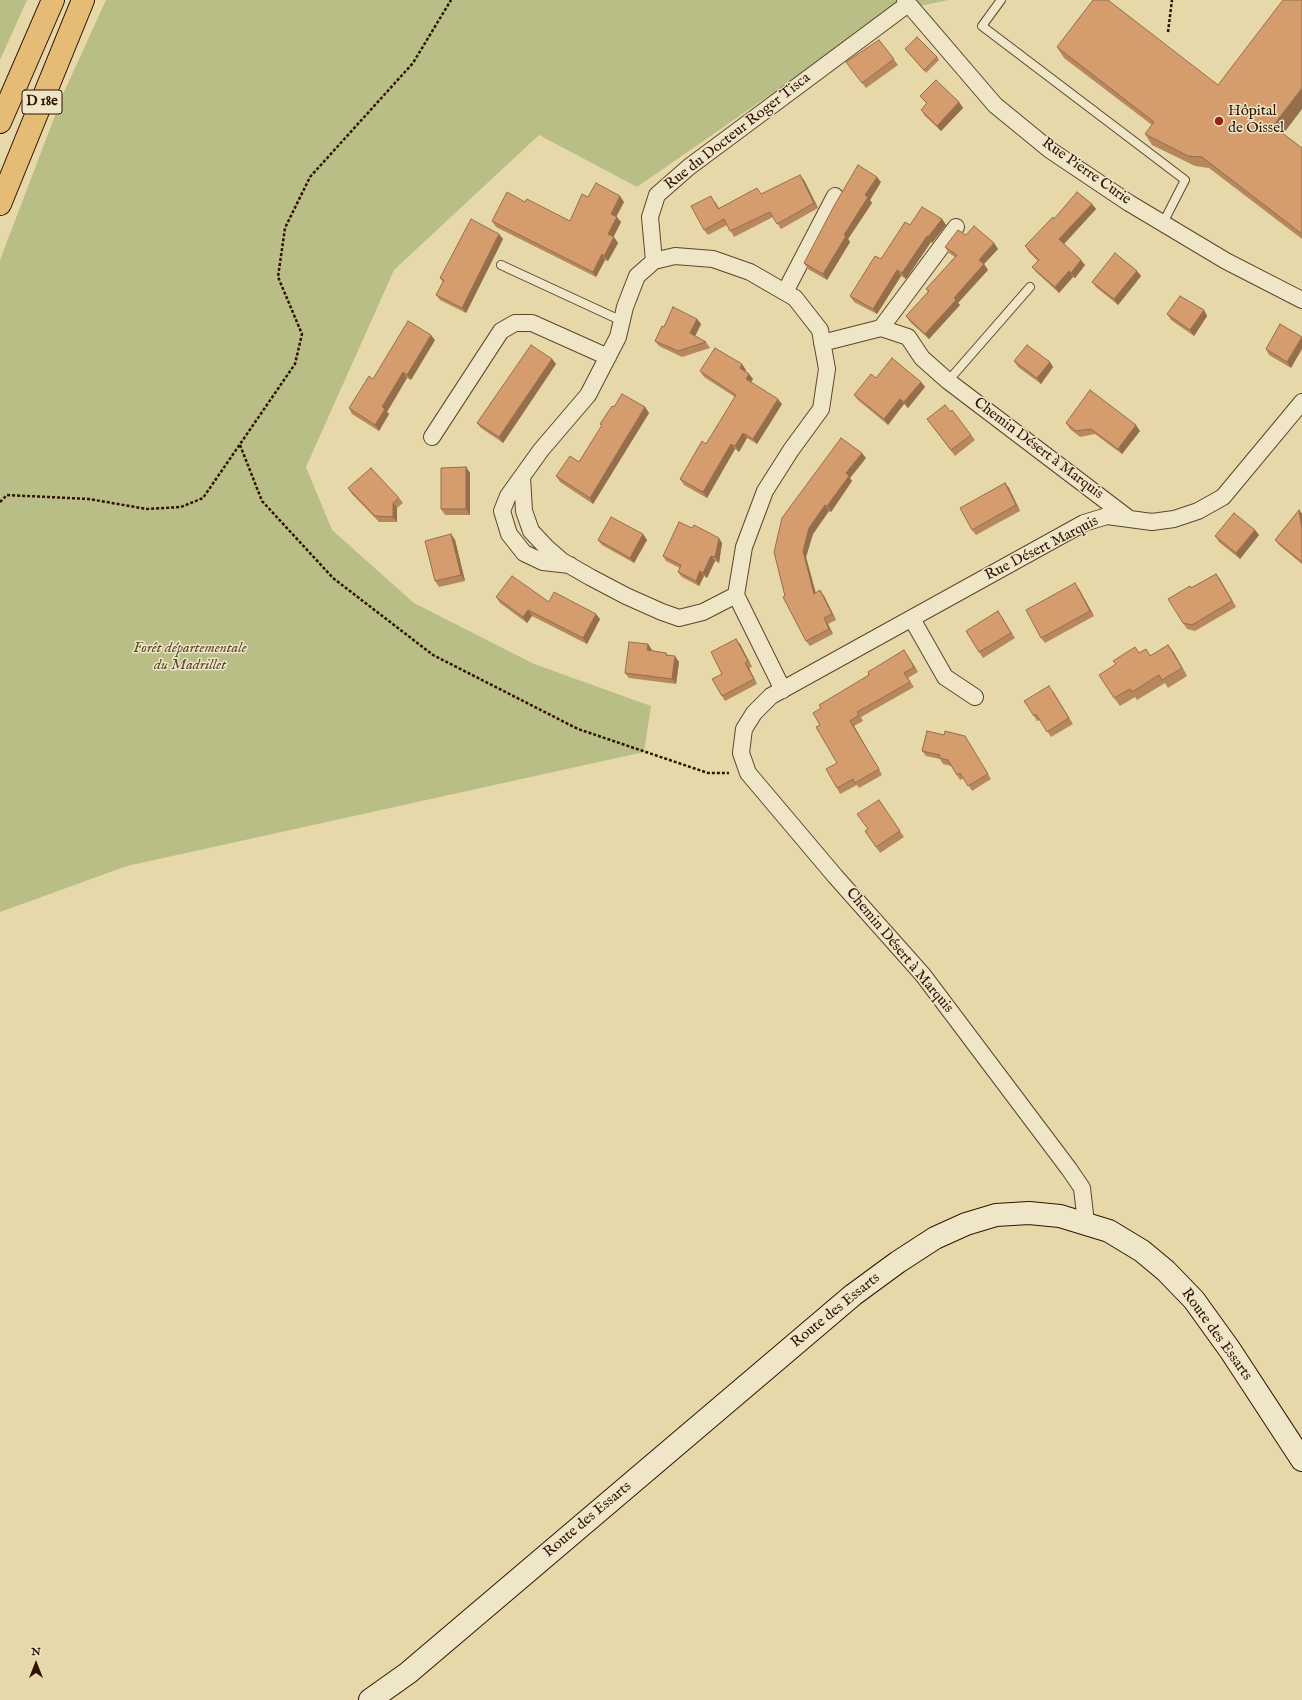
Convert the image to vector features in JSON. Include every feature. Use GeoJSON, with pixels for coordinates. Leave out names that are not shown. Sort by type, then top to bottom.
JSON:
{"type":"FeatureCollection","features":[{"type":"Feature","properties":{"kind":"highway","name":"D 18e"},"geometry":{"type":"LineString","coordinates":[[0,122],[53,0]]}},
{"type":"Feature","properties":{"kind":"highway","name":"D 18e"},"geometry":{"type":"LineString","coordinates":[[0,204],[83,0]]}},
{"type":"Feature","properties":{"kind":"main road","name":"Route des Essarts"},"geometry":{"type":"LineString","coordinates":[[370,1700],[408,1673],[847,1300],[898,1262],[935,1238],[966,1224],[996,1215],[1029,1213],[1060,1216],[1109,1231],[1142,1251],[1194,1300],[1230,1350],[1302,1460]]}},
{"type":"Feature","properties":{"kind":"street","name":"Rue Pierre Curie"},"geometry":{"type":"LineString","coordinates":[[907,2],[995,105],[1050,150],[1129,203],[1226,261],[1302,300]]}},
{"type":"Feature","properties":{"kind":"street","name":"Rue du Docteur Roger Tisca"},"geometry":{"type":"LineString","coordinates":[[654,261],[650,217],[657,195],[689,167],[907,2]]}},
{"type":"Feature","properties":{"kind":"street"},"geometry":{"type":"LineString","coordinates":[[785,292],[835,196]]}},
{"type":"Feature","properties":{"kind":"street"},"geometry":{"type":"LineString","coordinates":[[822,343],[881,328],[956,227]]}},
{"type":"Feature","properties":{"kind":"street"},"geometry":{"type":"LineString","coordinates":[[570,565],[543,562],[524,553],[509,534],[502,511],[508,496],[541,450],[588,395],[618,337],[637,276],[654,261],[675,256],[712,259],[750,272],[785,292],[795,298],[820,330],[827,369],[821,409],[791,450],[765,491],[744,547],[736,595],[783,690]]}},
{"type":"Feature","properties":{"kind":"street"},"geometry":{"type":"LineString","coordinates":[[432,437],[501,332],[515,323],[532,323],[608,357]]}},
{"type":"Feature","properties":{"kind":"street","name":"Chemin Désert à Marquis"},"geometry":{"type":"LineString","coordinates":[[881,328],[908,337],[922,358],[948,381],[1128,517]]}},
{"type":"Feature","properties":{"kind":"street","name":"Rue Désert Marquis"},"geometry":{"type":"LineString","coordinates":[[783,690],[1084,523],[1107,516],[1128,517],[1152,522],[1174,520],[1198,511],[1223,497],[1302,402]]}},
{"type":"Feature","properties":{"kind":"street"},"geometry":{"type":"LineString","coordinates":[[522,477],[524,511],[531,531],[546,547],[570,565],[626,596],[679,618],[703,612],[736,595]]}},
{"type":"Feature","properties":{"kind":"street"},"geometry":{"type":"LineString","coordinates":[[912,619],[945,677],[975,697]]}},
{"type":"Feature","properties":{"kind":"street","name":"Chemin Désert à Marquis"},"geometry":{"type":"LineString","coordinates":[[783,690],[772,696],[754,713],[744,729],[741,753],[748,773],[835,876],[924,976],[1069,1169],[1082,1188],[1086,1223]]}},
{"type":"Feature","properties":{"kind":"lane"},"geometry":{"type":"LineString","coordinates":[[1001,0],[982,26],[1185,180],[1163,223]]}},
{"type":"Feature","properties":{"kind":"lane"},"geometry":{"type":"LineString","coordinates":[[501,265],[622,321]]}},
{"type":"Feature","properties":{"kind":"lane"},"geometry":{"type":"LineString","coordinates":[[948,381],[1030,287]]}},
{"type":"Feature","properties":{"kind":"path"},"geometry":{"type":"LineString","coordinates":[[0,502],[7,495],[89,499],[147,508],[181,507],[203,498],[295,364],[302,334],[278,277],[285,228],[310,177],[413,64],[451,0]]}},
{"type":"Feature","properties":{"kind":"path"},"geometry":{"type":"LineString","coordinates":[[1168,32],[1172,0]]}},
{"type":"Feature","properties":{"kind":"path"},"geometry":{"type":"LineString","coordinates":[[240,444],[262,501],[333,578],[433,655],[578,729],[708,773],[748,773]]}},
{"type":"Feature","properties":{"kind":"green space"},"geometry":{"type":"Polygon","coordinates":[[[0,0],[27,0],[0,60],[0,0]]]}},
{"type":"Feature","properties":{"kind":"green space","name":"Forêt départementale du Madrillet"},"geometry":{"type":"Polygon","coordinates":[[[106,0],[948,0],[888,13],[637,187],[539,135],[394,270],[306,467],[332,530],[414,603],[534,664],[651,706],[644,752],[127,866],[0,912],[0,260],[64,92],[106,0]]]}},
{"type":"Feature","properties":{"kind":"building","name":"Hôpital de Oissel"},"geometry":{"type":"Polygon","coordinates":[[[1093,0],[1108,0],[1218,85],[1283,0],[1302,0],[1302,88],[1273,126],[1302,148],[1302,234],[1202,157],[1188,156],[1145,134],[1154,122],[1057,47],[1093,0]]]}},
{"type":"Feature","properties":{"kind":"building"},"geometry":{"type":"Polygon","coordinates":[[[917,37],[937,57],[924,70],[905,49],[917,37]]]}},
{"type":"Feature","properties":{"kind":"building"},"geometry":{"type":"Polygon","coordinates":[[[879,40],[894,59],[862,83],[846,62],[879,40]]]}},
{"type":"Feature","properties":{"kind":"building"},"geometry":{"type":"Polygon","coordinates":[[[936,80],[959,102],[937,126],[921,110],[927,103],[920,96],[936,80]]]}},
{"type":"Feature","properties":{"kind":"building"},"geometry":{"type":"Polygon","coordinates":[[[858,165],[877,177],[865,195],[868,197],[844,235],[846,236],[823,274],[804,263],[834,206],[858,165]]]}},
{"type":"Feature","properties":{"kind":"building"},"geometry":{"type":"Polygon","coordinates":[[[800,175],[814,203],[777,224],[770,212],[730,231],[724,219],[704,230],[691,206],[711,196],[718,209],[757,188],[761,194],[800,175]]]}},
{"type":"Feature","properties":{"kind":"building"},"geometry":{"type":"Polygon","coordinates":[[[596,183],[620,196],[611,214],[617,217],[608,234],[614,237],[604,256],[602,254],[593,272],[492,221],[507,192],[525,202],[527,199],[570,221],[582,194],[588,197],[596,183]]]}},
{"type":"Feature","properties":{"kind":"building"},"geometry":{"type":"Polygon","coordinates":[[[1077,192],[1092,204],[1059,239],[1081,260],[1071,273],[1069,271],[1055,287],[1032,267],[1039,260],[1025,246],[1053,217],[1054,219],[1077,192]]]}},
{"type":"Feature","properties":{"kind":"building"},"geometry":{"type":"Polygon","coordinates":[[[922,207],[942,219],[928,237],[927,236],[902,273],[897,270],[873,309],[850,296],[875,256],[881,259],[905,222],[910,225],[922,207]]]}},
{"type":"Feature","properties":{"kind":"building"},"geometry":{"type":"Polygon","coordinates":[[[471,219],[499,234],[462,308],[436,295],[444,280],[440,278],[471,219]]]}},
{"type":"Feature","properties":{"kind":"building"},"geometry":{"type":"Polygon","coordinates":[[[974,226],[994,243],[979,260],[984,264],[954,298],[956,300],[925,334],[906,316],[929,291],[926,289],[957,255],[945,247],[958,230],[966,235],[974,226]]]}},
{"type":"Feature","properties":{"kind":"building"},"geometry":{"type":"Polygon","coordinates":[[[1115,253],[1137,271],[1114,299],[1092,282],[1115,253]]]}},
{"type":"Feature","properties":{"kind":"building"},"geometry":{"type":"Polygon","coordinates":[[[1180,296],[1204,310],[1190,330],[1167,314],[1180,296]]]}},
{"type":"Feature","properties":{"kind":"building"},"geometry":{"type":"Polygon","coordinates":[[[673,307],[697,319],[690,333],[706,342],[678,351],[655,341],[662,326],[664,327],[673,307]]]}},
{"type":"Feature","properties":{"kind":"building"},"geometry":{"type":"Polygon","coordinates":[[[408,321],[431,335],[407,375],[403,372],[382,407],[385,409],[375,425],[349,408],[369,376],[373,379],[408,321]]]}},
{"type":"Feature","properties":{"kind":"building"},"geometry":{"type":"Polygon","coordinates":[[[1280,324],[1302,337],[1287,362],[1266,349],[1280,324]]]}},
{"type":"Feature","properties":{"kind":"building"},"geometry":{"type":"Polygon","coordinates":[[[531,345],[552,359],[499,437],[477,423],[531,345]]]}},
{"type":"Feature","properties":{"kind":"building"},"geometry":{"type":"Polygon","coordinates":[[[1027,345],[1050,362],[1037,378],[1014,361],[1027,345]]]}},
{"type":"Feature","properties":{"kind":"building"},"geometry":{"type":"Polygon","coordinates":[[[715,348],[742,364],[740,368],[749,374],[746,379],[778,399],[753,439],[743,433],[735,446],[731,444],[703,492],[680,479],[702,441],[706,444],[736,395],[700,371],[715,348]]]}},
{"type":"Feature","properties":{"kind":"building"},"geometry":{"type":"Polygon","coordinates":[[[892,358],[921,382],[904,402],[900,399],[884,419],[854,395],[871,374],[876,378],[892,358]]]}},
{"type":"Feature","properties":{"kind":"building"},"geometry":{"type":"Polygon","coordinates":[[[1090,390],[1136,425],[1118,449],[1091,429],[1076,431],[1066,423],[1090,390]]]}},
{"type":"Feature","properties":{"kind":"building"},"geometry":{"type":"Polygon","coordinates":[[[622,394],[645,407],[590,498],[556,476],[570,456],[579,462],[602,425],[600,424],[612,406],[614,407],[622,394]]]}},
{"type":"Feature","properties":{"kind":"building"},"geometry":{"type":"Polygon","coordinates":[[[945,405],[951,412],[952,410],[971,435],[951,450],[927,419],[945,405]]]}},
{"type":"Feature","properties":{"kind":"building"},"geometry":{"type":"Polygon","coordinates":[[[841,438],[862,453],[846,473],[849,476],[827,506],[825,505],[809,528],[803,551],[814,594],[820,590],[832,614],[824,618],[829,629],[806,641],[783,597],[785,596],[774,552],[782,518],[841,438]]]}},
{"type":"Feature","properties":{"kind":"building"},"geometry":{"type":"Polygon","coordinates":[[[466,467],[466,509],[441,509],[441,468],[466,467]]]}},
{"type":"Feature","properties":{"kind":"building"},"geometry":{"type":"Polygon","coordinates":[[[371,468],[399,498],[393,503],[393,517],[375,516],[348,488],[371,468]]]}},
{"type":"Feature","properties":{"kind":"building"},"geometry":{"type":"Polygon","coordinates":[[[1005,483],[1016,505],[972,530],[960,508],[1005,483]]]}},
{"type":"Feature","properties":{"kind":"building"},"geometry":{"type":"Polygon","coordinates":[[[1299,510],[1302,529],[1302,562],[1275,540],[1299,510]]]}},
{"type":"Feature","properties":{"kind":"building"},"geometry":{"type":"Polygon","coordinates":[[[1234,513],[1255,530],[1236,553],[1215,536],[1234,513]]]}},
{"type":"Feature","properties":{"kind":"building"},"geometry":{"type":"Polygon","coordinates":[[[611,517],[643,534],[630,558],[598,540],[611,517]]]}},
{"type":"Feature","properties":{"kind":"building"},"geometry":{"type":"Polygon","coordinates":[[[679,522],[692,528],[694,525],[719,538],[715,557],[711,556],[703,573],[700,571],[696,581],[678,572],[681,565],[663,556],[679,522]]]}},
{"type":"Feature","properties":{"kind":"building"},"geometry":{"type":"Polygon","coordinates":[[[451,534],[461,575],[435,581],[425,541],[451,534]]]}},
{"type":"Feature","properties":{"kind":"building"},"geometry":{"type":"Polygon","coordinates":[[[1216,574],[1232,601],[1192,625],[1183,623],[1168,599],[1190,586],[1191,588],[1216,574]]]}},
{"type":"Feature","properties":{"kind":"building"},"geometry":{"type":"Polygon","coordinates":[[[512,576],[549,602],[554,592],[596,614],[583,638],[528,610],[523,617],[496,597],[512,576]]]}},
{"type":"Feature","properties":{"kind":"building"},"geometry":{"type":"Polygon","coordinates":[[[1075,583],[1090,611],[1041,638],[1026,610],[1075,583]]]}},
{"type":"Feature","properties":{"kind":"building"},"geometry":{"type":"Polygon","coordinates":[[[998,611],[1011,633],[979,652],[966,631],[998,611]]]}},
{"type":"Feature","properties":{"kind":"building"},"geometry":{"type":"Polygon","coordinates":[[[736,639],[748,661],[745,663],[754,679],[722,696],[712,679],[722,674],[711,652],[736,639]]]}},
{"type":"Feature","properties":{"kind":"building"},"geometry":{"type":"Polygon","coordinates":[[[629,642],[648,644],[647,650],[675,656],[672,679],[625,673],[629,642]]]}},
{"type":"Feature","properties":{"kind":"building"},"geometry":{"type":"Polygon","coordinates":[[[1168,645],[1182,668],[1162,680],[1159,675],[1132,692],[1130,689],[1114,698],[1099,675],[1116,664],[1113,661],[1135,647],[1139,653],[1146,649],[1150,656],[1168,645]]]}},
{"type":"Feature","properties":{"kind":"building"},"geometry":{"type":"Polygon","coordinates":[[[904,650],[914,667],[904,673],[910,682],[857,712],[859,715],[850,721],[879,769],[855,783],[853,779],[837,788],[826,769],[837,763],[816,727],[820,725],[813,713],[821,708],[819,705],[869,675],[868,672],[904,650]]]}},
{"type":"Feature","properties":{"kind":"building"},"geometry":{"type":"Polygon","coordinates":[[[1049,686],[1069,718],[1047,732],[1036,714],[1034,716],[1024,701],[1049,686]]]}},
{"type":"Feature","properties":{"kind":"building"},"geometry":{"type":"Polygon","coordinates":[[[927,731],[944,735],[945,731],[965,736],[988,774],[968,786],[960,773],[957,775],[948,760],[939,758],[940,755],[922,751],[927,731]]]}},
{"type":"Feature","properties":{"kind":"building"},"geometry":{"type":"Polygon","coordinates":[[[879,800],[900,831],[876,847],[865,831],[868,829],[857,814],[879,800]]]}},
{"type":"Feature","properties":{"kind":"place","name":"Hôpital de Oissel"},"geometry":{"type":"Point","coordinates":[1219,121]}}]}
